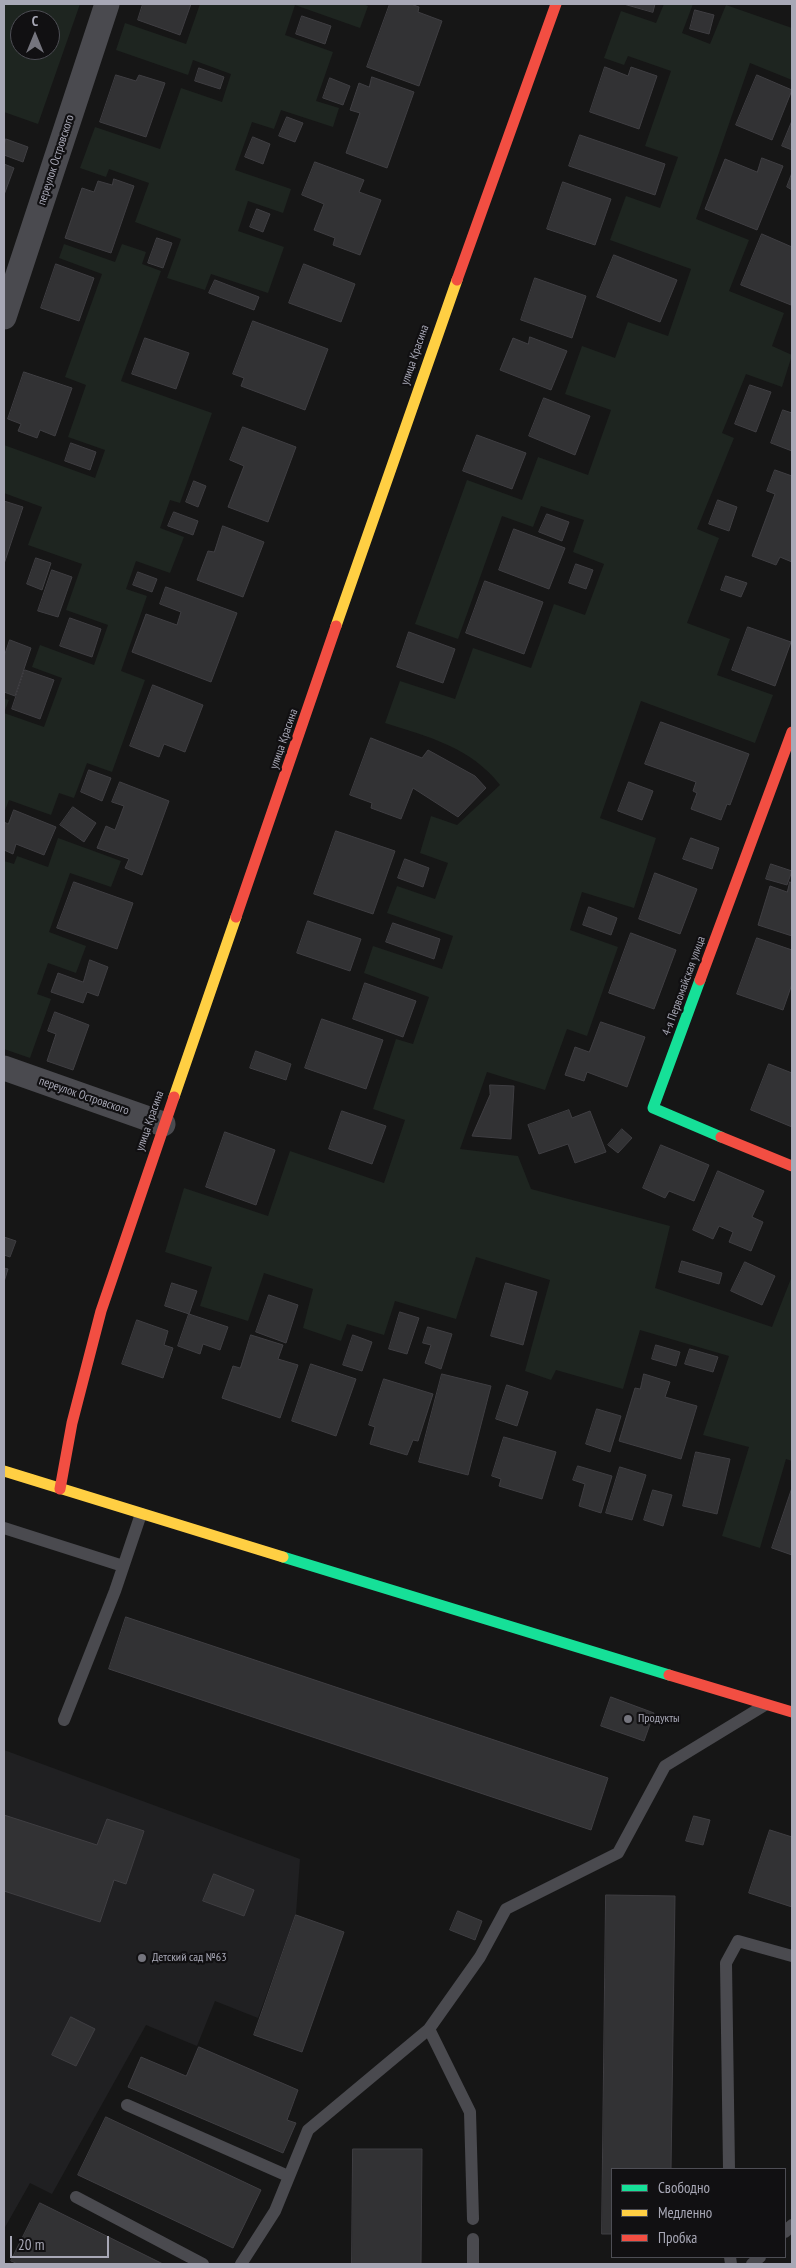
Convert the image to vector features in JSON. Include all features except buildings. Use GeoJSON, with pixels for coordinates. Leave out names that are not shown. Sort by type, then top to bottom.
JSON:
{"type":"FeatureCollection","features":[{"type":"Feature","properties":{"kind":"street","name":"переулок Островского"},"geometry":{"type":"LineString","coordinates":[[4,317],[107,4]]}},
{"type":"Feature","properties":{"kind":"street","name":"улица Красина"},"geometry":{"type":"LineString","coordinates":[[60,1489],[72,1423],[101,1311],[163,1124],[303,726],[392,462],[556,4]]}},
{"type":"Feature","properties":{"kind":"street","name":"4-я Первомайская улица"},"geometry":{"type":"LineString","coordinates":[[792,732],[653,1108],[792,1166]]}},
{"type":"Feature","properties":{"kind":"street","name":"переулок Островского"},"geometry":{"type":"LineString","coordinates":[[4,1068],[163,1124]]}},
{"type":"Feature","properties":{"kind":"street"},"geometry":{"type":"LineString","coordinates":[[4,1471],[792,1712]]}},
{"type":"Feature","properties":{"kind":"lane"},"geometry":{"type":"LineString","coordinates":[[64,1720],[141,1514]]}},
{"type":"Feature","properties":{"kind":"lane"},"geometry":{"type":"LineString","coordinates":[[4,1528],[123,1566]]}},
{"type":"Feature","properties":{"kind":"lane"},"geometry":{"type":"LineString","coordinates":[[241,2264],[275,2211],[308,2130],[430,2029],[480,1957],[506,1910],[618,1852],[665,1766],[767,1704]]}},
{"type":"Feature","properties":{"kind":"lane"},"geometry":{"type":"LineString","coordinates":[[729,2168],[726,1963],[738,1941],[792,1956]]}},
{"type":"Feature","properties":{"kind":"lane"},"geometry":{"type":"LineString","coordinates":[[430,2029],[470,2112],[473,2219]]}},
{"type":"Feature","properties":{"kind":"lane"},"geometry":{"type":"LineString","coordinates":[[127,2105],[288,2176]]}},
{"type":"Feature","properties":{"kind":"lane"},"geometry":{"type":"LineString","coordinates":[[76,2197],[202,2264]]}},
{"type":"Feature","properties":{"kind":"lane"},"geometry":{"type":"LineString","coordinates":[[473,2239],[473,2264]]}},
{"type":"Feature","properties":{"kind":"shaded area"},"geometry":{"type":"Polygon","coordinates":[[[4,4],[80,4],[38,124],[4,112],[4,4]]]}},
{"type":"Feature","properties":{"kind":"shaded area"},"geometry":{"type":"Polygon","coordinates":[[[200,4],[363,4],[368,6],[360,28],[295,5],[285,35],[333,52],[316,101],[339,108],[333,127],[281,110],[274,129],[252,122],[235,170],[291,189],[283,213],[248,201],[238,231],[284,247],[268,293],[211,274],[205,290],[167,278],[181,239],[135,222],[149,183],[109,169],[106,177],[80,168],[95,127],[160,149],[181,88],[222,102],[231,74],[193,60],[188,75],[116,50],[125,23],[186,44],[200,4]]]}},
{"type":"Feature","properties":{"kind":"shaded area"},"geometry":{"type":"Polygon","coordinates":[[[664,4],[693,4],[682,33],[710,44],[726,5],[792,28],[792,80],[750,63],[696,219],[749,240],[729,291],[784,313],[772,346],[792,355],[782,387],[746,374],[722,433],[734,438],[697,529],[719,538],[687,623],[730,639],[717,675],[773,695],[755,743],[641,701],[600,818],[656,838],[634,908],[582,892],[570,930],[618,947],[587,1036],[567,1029],[545,1090],[487,1072],[460,1149],[518,1156],[531,1189],[670,1226],[655,1288],[772,1327],[792,1276],[792,1461],[786,1459],[760,1548],[722,1536],[749,1447],[703,1435],[729,1356],[640,1330],[623,1389],[556,1370],[551,1380],[525,1371],[550,1280],[476,1257],[456,1319],[395,1301],[384,1335],[347,1324],[341,1341],[303,1328],[313,1289],[264,1273],[248,1321],[200,1306],[212,1267],[165,1252],[184,1188],[268,1216],[290,1151],[384,1183],[405,1120],[373,1109],[396,1039],[413,1044],[429,997],[364,973],[373,946],[442,969],[453,936],[387,913],[397,886],[435,899],[448,863],[420,853],[431,816],[457,825],[500,785],[489,772],[476,762],[448,745],[385,723],[400,681],[455,699],[473,648],[531,668],[554,604],[585,615],[604,564],[573,552],[584,520],[541,506],[533,527],[502,516],[458,639],[415,624],[467,480],[522,500],[538,457],[588,475],[611,410],[565,394],[582,346],[615,358],[628,322],[668,336],[691,269],[610,240],[626,196],[660,208],[678,157],[645,146],[671,71],[628,56],[624,65],[604,58],[621,11],[656,23],[664,4]]]}},
{"type":"Feature","properties":{"kind":"shaded area"},"geometry":{"type":"Polygon","coordinates":[[[64,244],[115,262],[122,244],[146,252],[142,264],[161,271],[121,381],[212,413],[180,503],[170,500],[160,528],[184,537],[170,573],[136,561],[126,589],[147,596],[121,671],[145,680],[112,772],[87,763],[74,798],[59,793],[51,815],[9,800],[4,813],[4,713],[44,727],[62,678],[32,667],[40,645],[94,665],[108,625],[66,610],[82,564],[28,545],[42,507],[4,493],[4,445],[95,478],[105,450],[68,437],[86,385],[65,377],[102,274],[59,258],[64,244]]]}},
{"type":"Feature","properties":{"kind":"shaded area"},"geometry":{"type":"Polygon","coordinates":[[[4,699],[9,700],[4,713],[4,699]]]}},
{"type":"Feature","properties":{"kind":"shaded area"},"geometry":{"type":"Polygon","coordinates":[[[58,838],[121,861],[111,887],[70,873],[49,932],[86,946],[76,973],[48,963],[37,994],[51,999],[30,1058],[4,1049],[4,861],[14,864],[17,856],[48,867],[58,838]]]}},
{"type":"Feature","properties":{"kind":"shaded area","name":"Детский сад №63"},"geometry":{"type":"Polygon","coordinates":[[[4,1750],[300,1859],[296,1914],[258,2018],[215,2001],[197,2046],[146,2025],[52,2194],[30,2183],[4,2229],[4,1750]]]}},
{"type":"Feature","properties":{"kind":"traffic: fast"},"geometry":{"type":"LineString","coordinates":[[700,980],[653,1108],[721,1137]]}},
{"type":"Feature","properties":{"kind":"traffic: fast"},"geometry":{"type":"LineString","coordinates":[[283,1557],[669,1675]]}},
{"type":"Feature","properties":{"kind":"traffic: slow"},"geometry":{"type":"LineString","coordinates":[[336,626],[457,280]]}},
{"type":"Feature","properties":{"kind":"traffic: slow"},"geometry":{"type":"LineString","coordinates":[[174,1097],[236,917]]}},
{"type":"Feature","properties":{"kind":"traffic: slow"},"geometry":{"type":"LineString","coordinates":[[4,1471],[283,1557]]}},
{"type":"Feature","properties":{"kind":"traffic: jam"},"geometry":{"type":"LineString","coordinates":[[457,280],[556,4]]}},
{"type":"Feature","properties":{"kind":"traffic: jam"},"geometry":{"type":"LineString","coordinates":[[236,917],[336,626]]}},
{"type":"Feature","properties":{"kind":"traffic: jam"},"geometry":{"type":"LineString","coordinates":[[700,980],[792,732]]}},
{"type":"Feature","properties":{"kind":"traffic: jam"},"geometry":{"type":"LineString","coordinates":[[60,1489],[72,1423],[101,1311],[174,1097]]}},
{"type":"Feature","properties":{"kind":"traffic: jam"},"geometry":{"type":"LineString","coordinates":[[721,1137],[792,1166]]}},
{"type":"Feature","properties":{"kind":"traffic: jam"},"geometry":{"type":"LineString","coordinates":[[669,1675],[792,1712]]}},
{"type":"Feature","properties":{"kind":"place","name":"Продукты"},"geometry":{"type":"Point","coordinates":[628,1719]}},
{"type":"Feature","properties":{"kind":"place","name":"Детский сад №63"},"geometry":{"type":"Point","coordinates":[142,1958]}}]}
